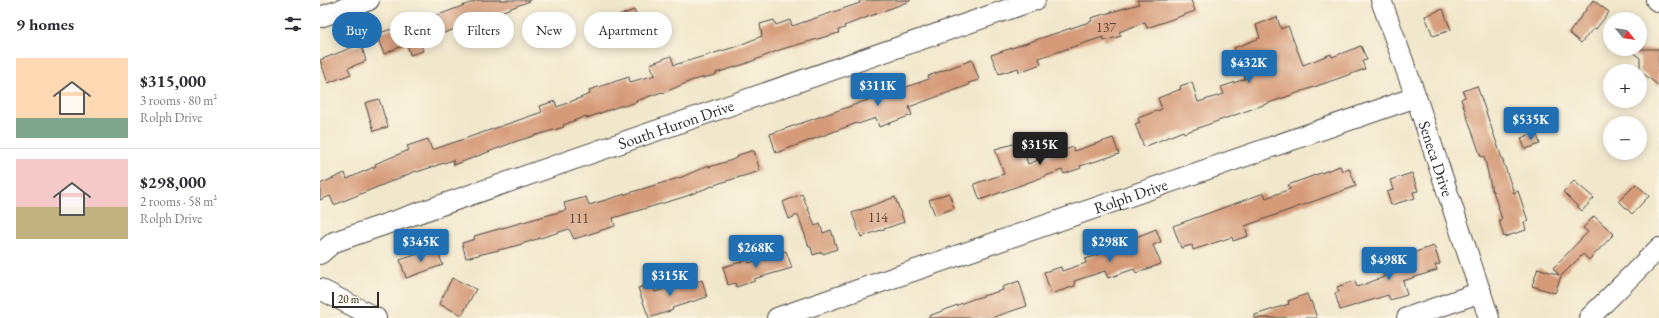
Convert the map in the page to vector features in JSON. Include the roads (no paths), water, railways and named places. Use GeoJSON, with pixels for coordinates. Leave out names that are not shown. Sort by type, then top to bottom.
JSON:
{"type":"FeatureCollection","features":[{"type":"Feature","properties":{"kind":"street"},"geometry":{"type":"LineString","coordinates":[[320,17],[369,0]]}},
{"type":"Feature","properties":{"kind":"street","name":"South Huron Drive"},"geometry":{"type":"LineString","coordinates":[[320,254],[334,242],[1035,0]]}},
{"type":"Feature","properties":{"kind":"street","name":"Seneca Drive"},"geometry":{"type":"LineString","coordinates":[[1382,0],[1416,97],[1489,318]]}},
{"type":"Feature","properties":{"kind":"street","name":"Rolph Drive"},"geometry":{"type":"LineString","coordinates":[[778,318],[1416,97]]}},
{"type":"Feature","properties":{"kind":"street"},"geometry":{"type":"LineString","coordinates":[[1589,318],[1659,248]]}},
{"type":"Feature","properties":{"kind":"street"},"geometry":{"type":"LineString","coordinates":[[320,288],[376,318]]}},
{"type":"Feature","properties":{"kind":"street"},"geometry":{"type":"LineString","coordinates":[[1407,318],[1481,292]]}}]}
